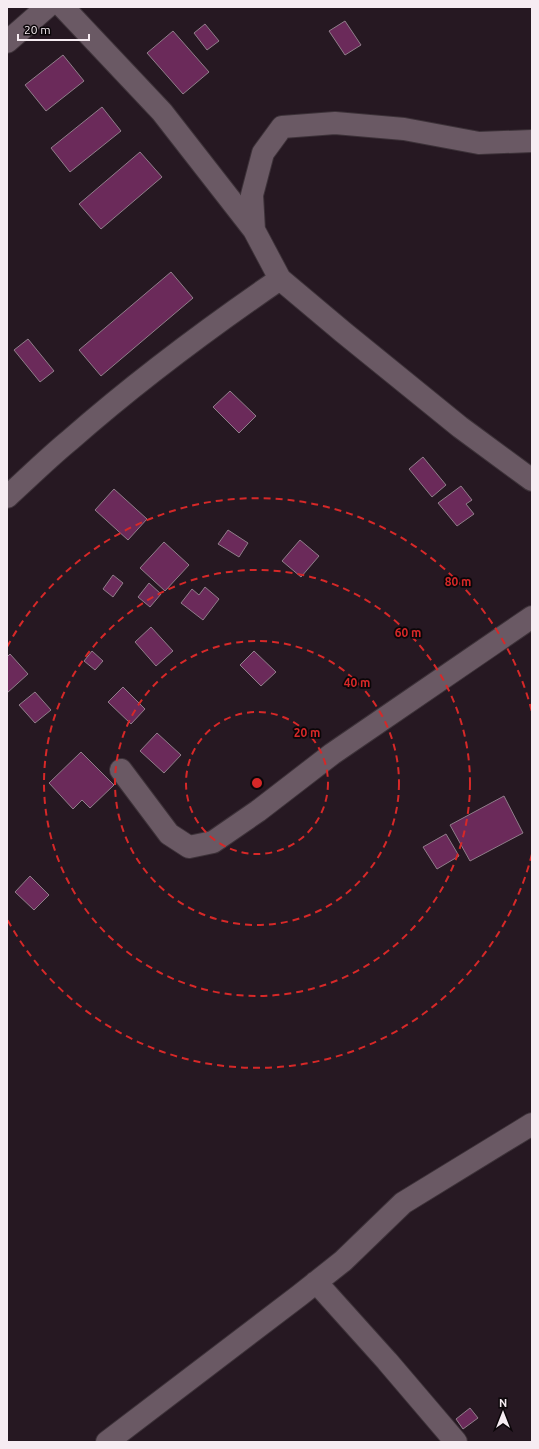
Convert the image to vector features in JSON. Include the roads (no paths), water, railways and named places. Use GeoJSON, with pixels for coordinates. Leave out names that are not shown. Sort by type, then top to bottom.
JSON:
{"type":"FeatureCollection","features":[{"type":"Feature","properties":{"kind":"street"},"geometry":{"type":"LineString","coordinates":[[7,42],[46,7]]}},
{"type":"Feature","properties":{"kind":"street"},"geometry":{"type":"LineString","coordinates":[[63,7],[162,112],[254,230],[280,279],[460,427],[532,480]]}},
{"type":"Feature","properties":{"kind":"street"},"geometry":{"type":"LineString","coordinates":[[254,230],[252,195],[263,153],[282,127],[335,123],[404,129],[479,143],[532,141]]}},
{"type":"Feature","properties":{"kind":"street"},"geometry":{"type":"LineString","coordinates":[[7,497],[70,440],[131,389],[220,320],[280,279]]}},
{"type":"Feature","properties":{"kind":"street"},"geometry":{"type":"LineString","coordinates":[[121,770],[169,834],[189,847],[213,842],[258,811],[332,754],[532,617]]}},
{"type":"Feature","properties":{"kind":"street"},"geometry":{"type":"LineString","coordinates":[[106,1442],[343,1261],[403,1203],[532,1124]]}},
{"type":"Feature","properties":{"kind":"street"},"geometry":{"type":"LineString","coordinates":[[316,1282],[387,1361],[456,1442]]}}]}
